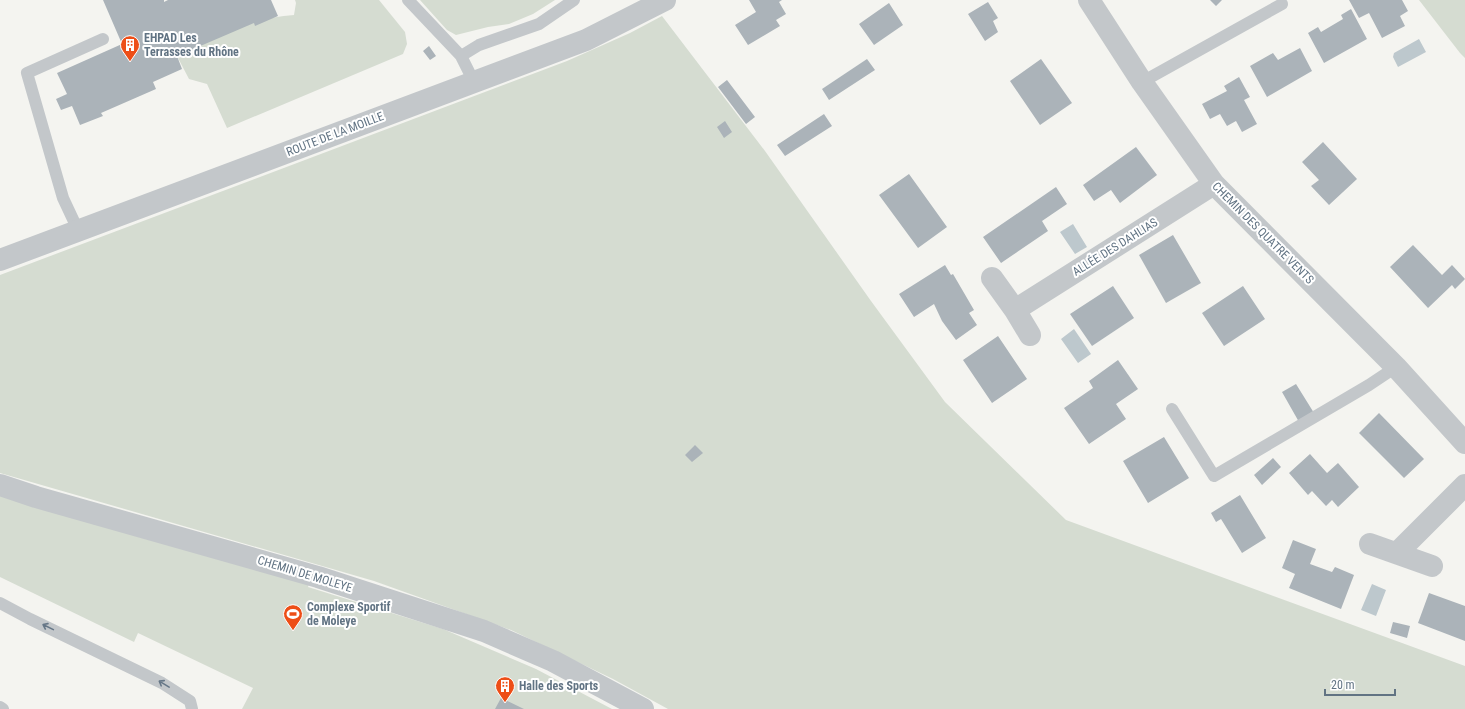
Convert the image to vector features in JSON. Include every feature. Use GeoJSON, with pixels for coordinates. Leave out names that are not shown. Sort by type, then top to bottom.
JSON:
{"type":"FeatureCollection","features":[{"type":"Feature","properties":{"kind":"street","name":"ROUTE DE LA MOILLE"},"geometry":{"type":"LineString","coordinates":[[0,260],[586,40],[665,0]]}},
{"type":"Feature","properties":{"kind":"street","name":"CHEMIN DES QUATRE VENTS"},"geometry":{"type":"LineString","coordinates":[[1089,0],[1142,82],[1214,184],[1396,367],[1465,443]]}},
{"type":"Feature","properties":{"kind":"street","name":"ALLÉE DES DAHLIAS"},"geometry":{"type":"LineString","coordinates":[[1015,310],[1214,184]]}},
{"type":"Feature","properties":{"kind":"street"},"geometry":{"type":"LineString","coordinates":[[992,278],[1015,310],[1030,335]]}},
{"type":"Feature","properties":{"kind":"street","name":"CHEMIN DE MOLEYE"},"geometry":{"type":"LineString","coordinates":[[0,485],[36,497],[318,577],[484,631],[553,661],[643,709]]}},
{"type":"Feature","properties":{"kind":"street"},"geometry":{"type":"LineString","coordinates":[[1397,553],[1465,485]]}},
{"type":"Feature","properties":{"kind":"street"},"geometry":{"type":"LineString","coordinates":[[1370,544],[1432,566]]}},
{"type":"Feature","properties":{"kind":"lane"},"geometry":{"type":"LineString","coordinates":[[408,0],[461,56],[474,82]]}},
{"type":"Feature","properties":{"kind":"lane"},"geometry":{"type":"LineString","coordinates":[[461,56],[480,44],[539,24],[574,0]]}},
{"type":"Feature","properties":{"kind":"lane"},"geometry":{"type":"LineString","coordinates":[[1142,82],[1282,4]]}},
{"type":"Feature","properties":{"kind":"lane"},"geometry":{"type":"LineString","coordinates":[[78,230],[64,198],[27,73],[103,39]]}},
{"type":"Feature","properties":{"kind":"lane"},"geometry":{"type":"LineString","coordinates":[[1172,409],[1214,476],[1369,385],[1396,367]]}},
{"type":"Feature","properties":{"kind":"lane"},"geometry":{"type":"LineString","coordinates":[[0,603],[30,619],[162,682],[190,701],[192,709]]}},
{"type":"Feature","properties":{"kind":"shaded area"},"geometry":{"type":"Polygon","coordinates":[[[295,0],[379,0],[405,32],[407,44],[403,54],[227,128],[207,84],[189,79],[177,56],[248,25],[263,20],[294,15],[295,0]]]}},
{"type":"Feature","properties":{"kind":"shaded area"},"geometry":{"type":"Polygon","coordinates":[[[420,0],[555,0],[533,14],[509,24],[488,27],[456,35],[447,30],[420,0]]]}},
{"type":"Feature","properties":{"kind":"shaded area"},"geometry":{"type":"Polygon","coordinates":[[[1419,0],[1465,0],[1465,58],[1460,53],[1419,0]]]}},
{"type":"Feature","properties":{"kind":"shaded area"},"geometry":{"type":"Polygon","coordinates":[[[662,16],[765,151],[871,301],[945,402],[1066,520],[1465,666],[1465,709],[668,709],[613,679],[511,630],[374,581],[0,473],[0,275],[567,61],[630,33],[662,16]]]}},
{"type":"Feature","properties":{"kind":"shaded area"},"geometry":{"type":"Polygon","coordinates":[[[1419,39],[1426,52],[1398,67],[1393,57],[1394,53],[1419,39]]]}},
{"type":"Feature","properties":{"kind":"shaded area"},"geometry":{"type":"Polygon","coordinates":[[[1073,224],[1087,247],[1075,254],[1060,232],[1073,224]]]}},
{"type":"Feature","properties":{"kind":"shaded area"},"geometry":{"type":"Polygon","coordinates":[[[1074,329],[1091,354],[1078,363],[1061,339],[1074,329]]]}},
{"type":"Feature","properties":{"kind":"shaded area","name":"Complexe Sportif de Moleye"},"geometry":{"type":"Polygon","coordinates":[[[0,487],[310,581],[308,587],[443,629],[536,669],[612,709],[242,709],[253,688],[138,633],[134,642],[0,577],[0,487]]]}},
{"type":"Feature","properties":{"kind":"shaded area"},"geometry":{"type":"Polygon","coordinates":[[[1372,584],[1386,590],[1376,616],[1361,610],[1372,584]]]}},
{"type":"Feature","properties":{"kind":"building","name":"EHPAD Les Terrasses du Rhône"},"geometry":{"type":"Polygon","coordinates":[[[103,0],[164,0],[164,2],[168,0],[271,0],[278,16],[255,26],[254,23],[177,56],[182,69],[153,82],[156,89],[101,113],[103,116],[80,125],[72,106],[61,110],[56,99],[67,94],[57,73],[122,44],[103,0]]]}},
{"type":"Feature","properties":{"kind":"building"},"geometry":{"type":"Polygon","coordinates":[[[749,0],[782,0],[779,2],[786,14],[776,20],[780,26],[748,45],[735,25],[756,12],[749,0]]]}},
{"type":"Feature","properties":{"kind":"building"},"geometry":{"type":"Polygon","coordinates":[[[1210,0],[1222,0],[1216,6],[1210,0]]]}},
{"type":"Feature","properties":{"kind":"building"},"geometry":{"type":"Polygon","coordinates":[[[1349,0],[1402,0],[1408,11],[1400,16],[1405,26],[1382,38],[1369,13],[1359,18],[1349,0]]]}},
{"type":"Feature","properties":{"kind":"building"},"geometry":{"type":"Polygon","coordinates":[[[988,2],[998,18],[993,21],[998,32],[985,41],[968,14],[988,2]]]}},
{"type":"Feature","properties":{"kind":"building"},"geometry":{"type":"Polygon","coordinates":[[[889,3],[903,25],[874,45],[859,24],[889,3]]]}},
{"type":"Feature","properties":{"kind":"building"},"geometry":{"type":"Polygon","coordinates":[[[1351,9],[1367,39],[1324,63],[1308,33],[1318,27],[1321,32],[1343,19],[1341,15],[1351,9]]]}},
{"type":"Feature","properties":{"kind":"building"},"geometry":{"type":"Polygon","coordinates":[[[429,46],[436,56],[430,60],[423,51],[429,46]]]}},
{"type":"Feature","properties":{"kind":"building"},"geometry":{"type":"Polygon","coordinates":[[[1300,48],[1312,71],[1267,97],[1250,66],[1273,53],[1278,60],[1300,48]]]}},
{"type":"Feature","properties":{"kind":"building"},"geometry":{"type":"Polygon","coordinates":[[[867,59],[875,70],[829,100],[822,89],[867,59]]]}},
{"type":"Feature","properties":{"kind":"building"},"geometry":{"type":"Polygon","coordinates":[[[1041,59],[1072,103],[1040,125],[1010,81],[1041,59]]]}},
{"type":"Feature","properties":{"kind":"building"},"geometry":{"type":"Polygon","coordinates":[[[1239,77],[1250,97],[1244,100],[1257,124],[1242,132],[1236,121],[1227,126],[1220,114],[1210,119],[1202,104],[1227,91],[1224,86],[1239,77]]]}},
{"type":"Feature","properties":{"kind":"building"},"geometry":{"type":"Polygon","coordinates":[[[727,80],[755,117],[746,124],[718,87],[727,80]]]}},
{"type":"Feature","properties":{"kind":"building"},"geometry":{"type":"Polygon","coordinates":[[[824,114],[832,126],[785,156],[777,145],[824,114]]]}},
{"type":"Feature","properties":{"kind":"building"},"geometry":{"type":"Polygon","coordinates":[[[725,121],[732,132],[724,138],[717,127],[725,121]]]}},
{"type":"Feature","properties":{"kind":"building"},"geometry":{"type":"Polygon","coordinates":[[[1323,142],[1357,179],[1329,205],[1311,186],[1319,180],[1302,162],[1323,142]]]}},
{"type":"Feature","properties":{"kind":"building"},"geometry":{"type":"Polygon","coordinates":[[[1136,147],[1157,175],[1120,203],[1111,190],[1094,201],[1083,185],[1136,147]]]}},
{"type":"Feature","properties":{"kind":"building"},"geometry":{"type":"Polygon","coordinates":[[[909,174],[947,227],[918,248],[879,195],[909,174]]]}},
{"type":"Feature","properties":{"kind":"building"},"geometry":{"type":"Polygon","coordinates":[[[1056,187],[1067,204],[1042,221],[1048,231],[1001,263],[983,237],[1056,187]]]}},
{"type":"Feature","properties":{"kind":"building"},"geometry":{"type":"Polygon","coordinates":[[[1173,235],[1201,283],[1166,303],[1139,255],[1173,235]]]}},
{"type":"Feature","properties":{"kind":"building"},"geometry":{"type":"Polygon","coordinates":[[[1413,245],[1442,275],[1452,265],[1465,279],[1455,289],[1452,285],[1428,308],[1390,267],[1413,245]]]}},
{"type":"Feature","properties":{"kind":"building"},"geometry":{"type":"Polygon","coordinates":[[[945,265],[951,275],[953,274],[974,310],[969,313],[977,325],[956,340],[942,321],[934,304],[914,317],[899,294],[945,265]]]}},
{"type":"Feature","properties":{"kind":"building"},"geometry":{"type":"Polygon","coordinates":[[[1113,286],[1134,318],[1092,346],[1070,314],[1113,286]]]}},
{"type":"Feature","properties":{"kind":"building"},"geometry":{"type":"Polygon","coordinates":[[[1243,286],[1265,319],[1224,346],[1202,313],[1243,286]]]}},
{"type":"Feature","properties":{"kind":"building"},"geometry":{"type":"Polygon","coordinates":[[[998,336],[1027,379],[992,403],[963,360],[998,336]]]}},
{"type":"Feature","properties":{"kind":"building"},"geometry":{"type":"Polygon","coordinates":[[[1118,360],[1138,389],[1116,404],[1126,419],[1089,444],[1064,408],[1093,388],[1089,381],[1118,360]]]}},
{"type":"Feature","properties":{"kind":"building"},"geometry":{"type":"Polygon","coordinates":[[[1296,384],[1314,413],[1299,422],[1282,392],[1296,384]]]}},
{"type":"Feature","properties":{"kind":"building"},"geometry":{"type":"Polygon","coordinates":[[[1379,413],[1424,459],[1404,478],[1359,433],[1379,413]]]}},
{"type":"Feature","properties":{"kind":"building"},"geometry":{"type":"Polygon","coordinates":[[[1164,437],[1189,478],[1148,503],[1123,461],[1164,437]]]}},
{"type":"Feature","properties":{"kind":"building"},"geometry":{"type":"Polygon","coordinates":[[[695,445],[703,453],[692,462],[685,455],[695,445]]]}},
{"type":"Feature","properties":{"kind":"building"},"geometry":{"type":"Polygon","coordinates":[[[1310,454],[1327,473],[1338,463],[1359,487],[1338,507],[1332,500],[1326,506],[1312,491],[1308,495],[1289,473],[1310,454]]]}},
{"type":"Feature","properties":{"kind":"building"},"geometry":{"type":"Polygon","coordinates":[[[1273,458],[1281,467],[1262,485],[1254,475],[1273,458]]]}},
{"type":"Feature","properties":{"kind":"building"},"geometry":{"type":"Polygon","coordinates":[[[1240,495],[1266,538],[1242,553],[1221,519],[1216,522],[1211,513],[1240,495]]]}},
{"type":"Feature","properties":{"kind":"building"},"geometry":{"type":"Polygon","coordinates":[[[1293,540],[1316,549],[1310,564],[1332,572],[1335,567],[1354,575],[1341,609],[1289,588],[1295,574],[1282,568],[1293,540]]]}},
{"type":"Feature","properties":{"kind":"building"},"geometry":{"type":"Polygon","coordinates":[[[1429,593],[1465,606],[1465,641],[1418,623],[1429,593]]]}},
{"type":"Feature","properties":{"kind":"building"},"geometry":{"type":"Polygon","coordinates":[[[1393,622],[1410,626],[1407,638],[1390,633],[1393,622]]]}},
{"type":"Feature","properties":{"kind":"building","name":"Halle des Sports"},"geometry":{"type":"Polygon","coordinates":[[[501,698],[524,709],[495,709],[501,698]]]}},
{"type":"Feature","properties":{"kind":"place","name":"EHPAD Les Terrasses du Rhône"},"geometry":{"type":"Point","coordinates":[130,62]}},
{"type":"Feature","properties":{"kind":"place","name":"Complexe Sportif de Moleye"},"geometry":{"type":"Point","coordinates":[293,631]}},
{"type":"Feature","properties":{"kind":"place","name":"Halle des Sports"},"geometry":{"type":"Point","coordinates":[505,703]}}]}
